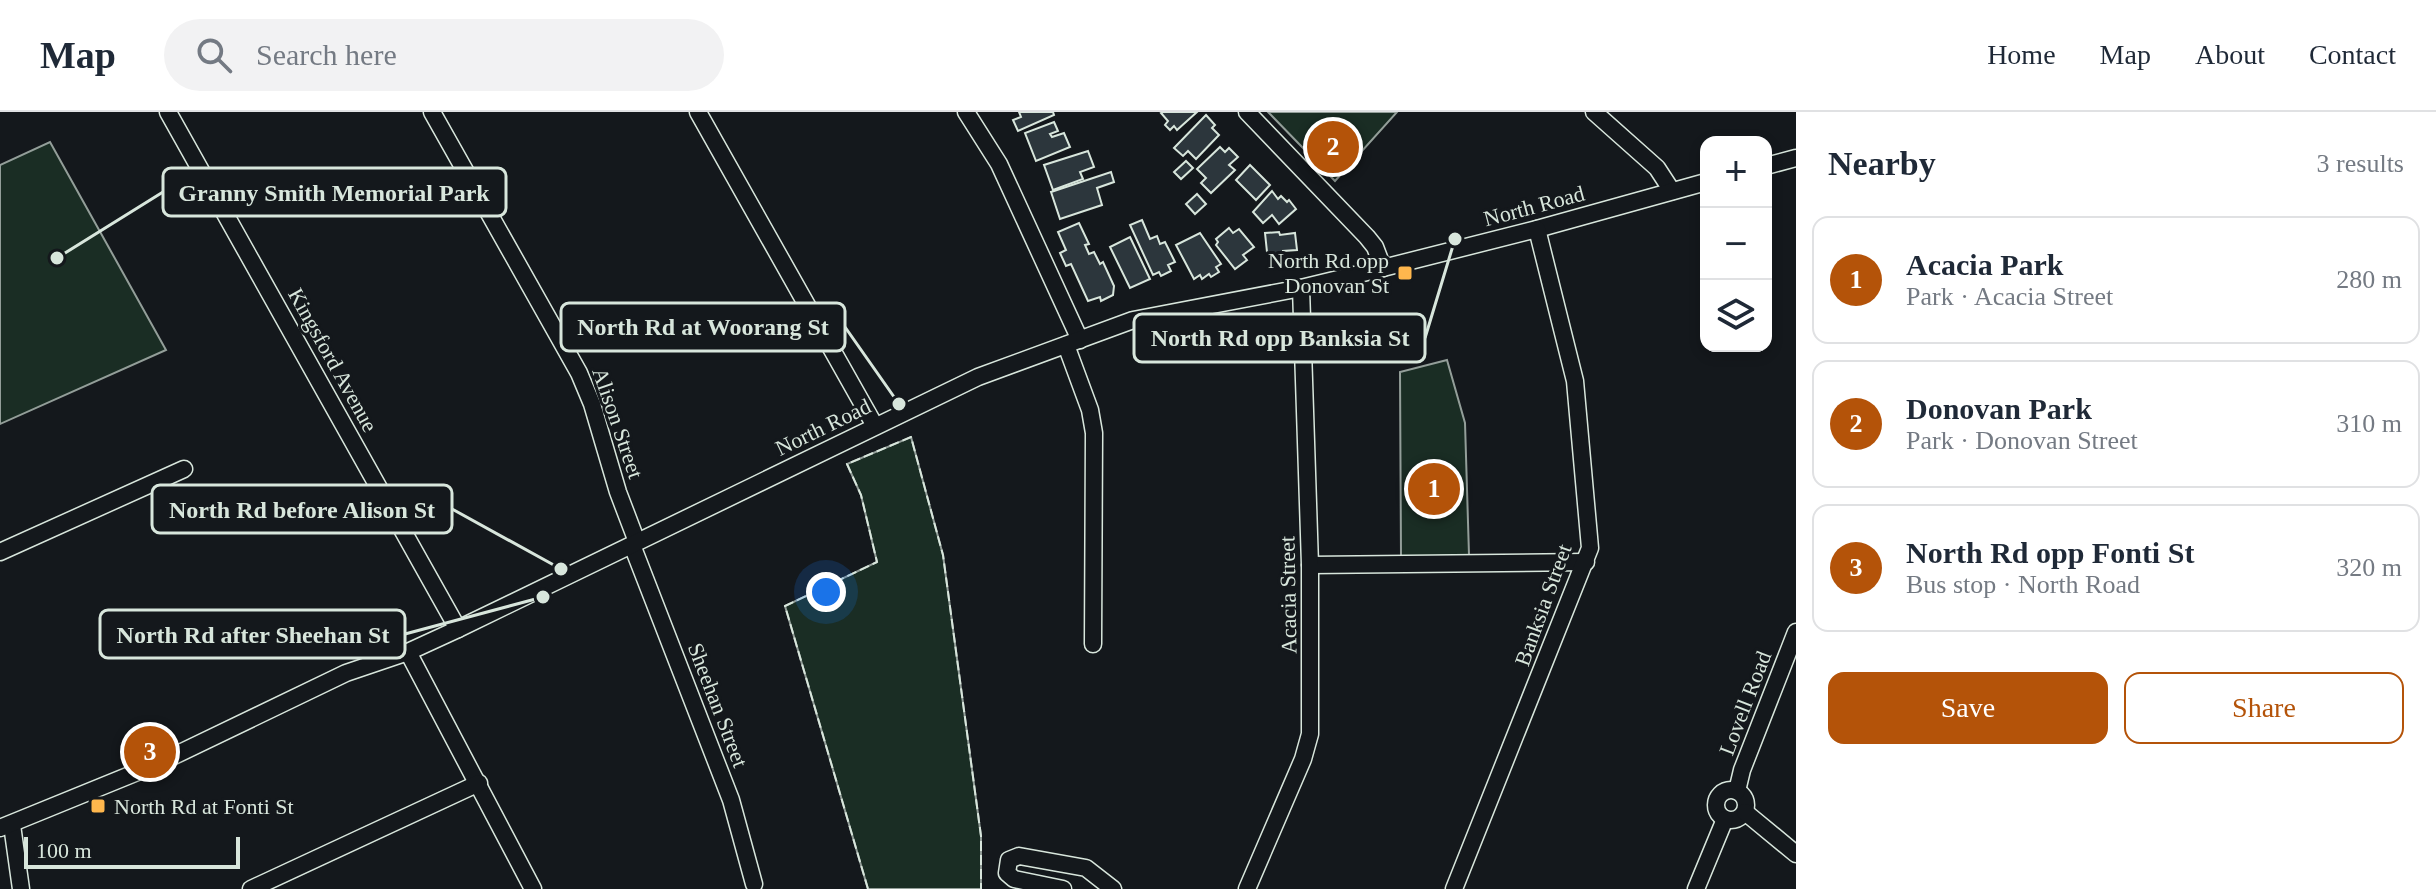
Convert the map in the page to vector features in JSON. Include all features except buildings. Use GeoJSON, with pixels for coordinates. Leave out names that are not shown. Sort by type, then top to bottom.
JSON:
{"type":"FeatureCollection","features":[{"type":"Feature","properties":{"kind":"street","name":"Kingsford Avenue"},"geometry":{"type":"LineString","coordinates":[[168,112],[458,629]]}},
{"type":"Feature","properties":{"kind":"street","name":"Alison Street"},"geometry":{"type":"LineString","coordinates":[[432,112],[579,373],[592,404],[634,543]]}},
{"type":"Feature","properties":{"kind":"street"},"geometry":{"type":"LineString","coordinates":[[698,112],[875,426]]}},
{"type":"Feature","properties":{"kind":"street"},"geometry":{"type":"LineString","coordinates":[[966,112],[999,164],[1073,342],[1090,410],[1094,433],[1093,644]]}},
{"type":"Feature","properties":{"kind":"street"},"geometry":{"type":"LineString","coordinates":[[1247,112],[1367,237],[1375,247],[1383,268]]}},
{"type":"Feature","properties":{"kind":"street"},"geometry":{"type":"LineString","coordinates":[[1594,112],[1657,168],[1672,191]]}},
{"type":"Feature","properties":{"kind":"street"},"geometry":{"type":"LineString","coordinates":[[1772,164],[1796,158]]}},
{"type":"Feature","properties":{"kind":"street","name":"North Road"},"geometry":{"type":"LineString","coordinates":[[6,827],[157,764],[346,673],[408,652],[458,629],[978,377],[1144,317],[1301,288],[1537,229],[1700,184]]}},
{"type":"Feature","properties":{"kind":"street","name":"Banksia Street"},"geometry":{"type":"LineString","coordinates":[[1454,889],[1586,562],[1589,538],[1575,381],[1537,229]]}},
{"type":"Feature","properties":{"kind":"street","name":"Acacia Street"},"geometry":{"type":"LineString","coordinates":[[1247,889],[1303,759],[1310,734],[1310,565],[1301,288]]}},
{"type":"Feature","properties":{"kind":"street"},"geometry":{"type":"LineString","coordinates":[[0,552],[184,469]]}},
{"type":"Feature","properties":{"kind":"street","name":"Sheehan Street"},"geometry":{"type":"LineString","coordinates":[[634,543],[731,800],[754,884]]}},
{"type":"Feature","properties":{"kind":"street"},"geometry":{"type":"LineString","coordinates":[[1310,565],[1586,562]]}},
{"type":"Feature","properties":{"kind":"street","name":"Lovell Road"},"geometry":{"type":"LineString","coordinates":[[1737,791],[1742,770],[1796,632]]}},
{"type":"Feature","properties":{"kind":"street"},"geometry":{"type":"LineString","coordinates":[[408,652],[533,889]]}},
{"type":"Feature","properties":{"kind":"street"},"geometry":{"type":"LineString","coordinates":[[251,889],[479,783]]}},
{"type":"Feature","properties":{"kind":"street"},"geometry":{"type":"LineString","coordinates":[[1726,791],[1737,791],[1745,799],[1745,812],[1737,820],[1725,819],[1717,811],[1717,799],[1726,791]]}},
{"type":"Feature","properties":{"kind":"street"},"geometry":{"type":"LineString","coordinates":[[1745,812],[1796,854]]}},
{"type":"Feature","properties":{"kind":"street"},"geometry":{"type":"LineString","coordinates":[[1696,889],[1725,819]]}},
{"type":"Feature","properties":{"kind":"street"},"geometry":{"type":"LineString","coordinates":[[6,827],[21,889]]}},
{"type":"Feature","properties":{"kind":"street"},"geometry":{"type":"LineString","coordinates":[[1063,889],[1014,879],[1007,873],[1009,860],[1019,856],[1086,868],[1113,889]]}},
{"type":"Feature","properties":{"kind":"green space"},"geometry":{"type":"Polygon","coordinates":[[[1268,112],[1397,112],[1335,181],[1268,112]]]}},
{"type":"Feature","properties":{"kind":"green space"},"geometry":{"type":"Polygon","coordinates":[[[50,142],[166,350],[0,424],[0,165],[50,142]]]}},
{"type":"Feature","properties":{"kind":"green space"},"geometry":{"type":"Polygon","coordinates":[[[1447,360],[1465,423],[1469,555],[1401,557],[1400,372],[1447,360]]]}},
{"type":"Feature","properties":{"kind":"green space"},"geometry":{"type":"Polygon","coordinates":[[[911,437],[943,555],[981,836],[981,889],[868,889],[785,606],[877,562],[861,495],[847,464],[911,437]]]}},
{"type":"Feature","properties":{"kind":"fence"},"geometry":{"type":"LineString","coordinates":[[868,889],[785,606],[877,562],[861,495],[847,464],[911,437],[943,555],[981,836],[981,889]]}},
{"type":"Feature","properties":{"kind":"place","name":"Donovan Park"},"geometry":{"type":"Point","coordinates":[1333,147]}},
{"type":"Feature","properties":{"kind":"place","name":"North Rd opp Banksia St"},"geometry":{"type":"Point","coordinates":[1455,239]}},
{"type":"Feature","properties":{"kind":"place","name":"Granny Smith Memorial Park"},"geometry":{"type":"Point","coordinates":[57,258]}},
{"type":"Feature","properties":{"kind":"place","name":"North Rd opp Donovan St"},"geometry":{"type":"Point","coordinates":[1405,273]}},
{"type":"Feature","properties":{"kind":"place","name":"North Rd at Woorang St"},"geometry":{"type":"Point","coordinates":[899,404]}},
{"type":"Feature","properties":{"kind":"place","name":"Acacia Park"},"geometry":{"type":"Point","coordinates":[1434,489]}},
{"type":"Feature","properties":{"kind":"place","name":"North Rd before Alison St"},"geometry":{"type":"Point","coordinates":[561,569]}},
{"type":"Feature","properties":{"kind":"place","name":"North Rd after Sheehan St"},"geometry":{"type":"Point","coordinates":[543,597]}},
{"type":"Feature","properties":{"kind":"place","name":"North Rd opp Fonti St"},"geometry":{"type":"Point","coordinates":[150,752]}},
{"type":"Feature","properties":{"kind":"place","name":"North Rd at Fonti St"},"geometry":{"type":"Point","coordinates":[98,806]}}]}
